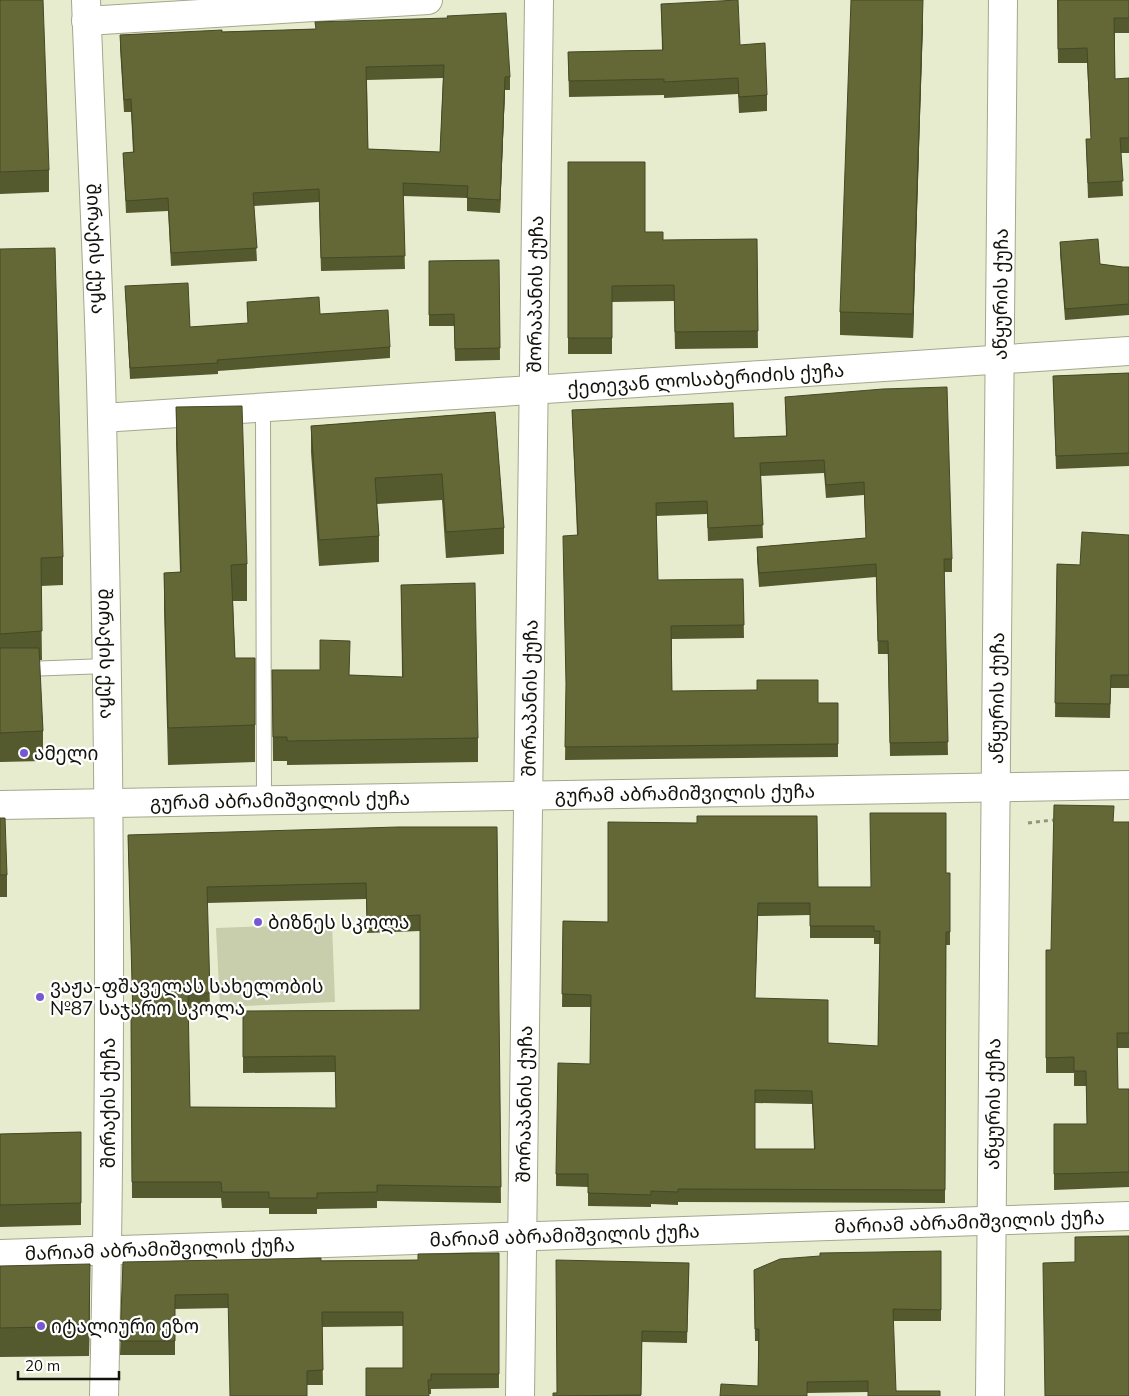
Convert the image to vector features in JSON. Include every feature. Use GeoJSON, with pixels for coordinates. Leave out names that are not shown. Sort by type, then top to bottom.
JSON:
{"type":"FeatureCollection","features":[{"type":"Feature","properties":{"kind":"street"},"geometry":{"type":"LineString","coordinates":[[86,10],[428,0]]}},
{"type":"Feature","properties":{"kind":"street","name":"შორაპანის ქუჩა"},"geometry":{"type":"LineString","coordinates":[[520,1396],[539,0]]}},
{"type":"Feature","properties":{"kind":"street","name":"აწყურის ქუჩა"},"geometry":{"type":"LineString","coordinates":[[990,1396],[1003,0]]}},
{"type":"Feature","properties":{"kind":"street","name":"შირაქის ქუჩა"},"geometry":{"type":"LineString","coordinates":[[86,10],[102,418],[108,803],[108,1250],[104,1396]]}},
{"type":"Feature","properties":{"kind":"street","name":"ქეთევან ლოსაბერიძის ქუჩა"},"geometry":{"type":"LineString","coordinates":[[102,418],[1129,351]]}},
{"type":"Feature","properties":{"kind":"street","name":"გურამ აბრამიშვილის ქუჩა"},"geometry":{"type":"LineString","coordinates":[[0,804],[1129,785]]}},
{"type":"Feature","properties":{"kind":"street","name":"მარიამ აბრამიშვილის ქუჩა"},"geometry":{"type":"LineString","coordinates":[[0,1254],[1129,1216]]}},
{"type":"Feature","properties":{"kind":"lane"},"geometry":{"type":"LineString","coordinates":[[262,408],[264,800]]}},
{"type":"Feature","properties":{"kind":"lane"},"geometry":{"type":"LineString","coordinates":[[0,670],[106,666]]}},
{"type":"Feature","properties":{"kind":"green space"},"geometry":{"type":"Polygon","coordinates":[[[332,924],[335,1002],[220,1007],[216,928],[332,924]]]}},
{"type":"Feature","properties":{"kind":"building"},"geometry":{"type":"Polygon","coordinates":[[[0,0],[43,0],[49,170],[0,172],[0,0]]]}},
{"type":"Feature","properties":{"kind":"building"},"geometry":{"type":"Polygon","coordinates":[[[738,0],[740,45],[765,43],[767,95],[739,97],[738,78],[664,82],[664,79],[569,81],[568,52],[663,50],[661,4],[738,0]]]}},
{"type":"Feature","properties":{"kind":"building"},"geometry":{"type":"Polygon","coordinates":[[[851,0],[923,0],[913,314],[840,312],[851,0]]]}},
{"type":"Feature","properties":{"kind":"building"},"geometry":{"type":"Polygon","coordinates":[[[1058,0],[1129,0],[1129,18],[1114,18],[1115,79],[1129,78],[1129,138],[1120,138],[1123,181],[1088,183],[1086,139],[1091,139],[1087,48],[1058,49],[1058,0]]]}},
{"type":"Feature","properties":{"kind":"building"},"geometry":{"type":"Polygon","coordinates":[[[506,13],[510,77],[505,77],[500,200],[467,198],[468,186],[403,183],[405,256],[321,258],[319,189],[253,193],[257,248],[171,253],[168,198],[126,201],[123,153],[134,152],[131,99],[124,100],[120,35],[222,30],[222,32],[316,29],[315,22],[448,18],[447,16],[506,13]],[[444,65],[366,67],[368,149],[440,152],[444,65]]]}},
{"type":"Feature","properties":{"kind":"building"},"geometry":{"type":"Polygon","coordinates":[[[568,162],[645,162],[645,232],[663,232],[663,240],[757,239],[758,331],[675,332],[674,285],[612,286],[612,338],[568,338],[568,162]]]}},
{"type":"Feature","properties":{"kind":"building"},"geometry":{"type":"Polygon","coordinates":[[[1098,239],[1100,264],[1129,267],[1129,304],[1065,309],[1060,242],[1098,239]]]}},
{"type":"Feature","properties":{"kind":"building"},"geometry":{"type":"Polygon","coordinates":[[[55,248],[63,557],[41,558],[42,631],[0,634],[0,249],[55,248]]]}},
{"type":"Feature","properties":{"kind":"building"},"geometry":{"type":"Polygon","coordinates":[[[499,260],[500,348],[455,349],[454,314],[429,315],[429,261],[499,260]]]}},
{"type":"Feature","properties":{"kind":"building"},"geometry":{"type":"Polygon","coordinates":[[[188,283],[190,327],[248,323],[247,302],[319,297],[320,314],[388,310],[390,347],[217,360],[218,363],[130,368],[125,286],[188,283]]]}},
{"type":"Feature","properties":{"kind":"building"},"geometry":{"type":"Polygon","coordinates":[[[1129,373],[1129,453],[1056,456],[1053,376],[1129,373]]]}},
{"type":"Feature","properties":{"kind":"building"},"geometry":{"type":"Polygon","coordinates":[[[947,387],[952,559],[944,559],[948,742],[890,743],[888,641],[878,641],[876,564],[759,573],[757,547],[866,538],[864,482],[826,485],[824,460],[760,463],[763,525],[708,528],[707,501],[656,503],[658,580],[743,579],[744,625],[671,626],[672,691],[757,690],[757,680],[818,680],[818,703],[838,703],[838,744],[565,747],[566,684],[563,536],[578,535],[572,410],[733,403],[734,438],[787,436],[785,397],[883,389],[947,387]]]}},
{"type":"Feature","properties":{"kind":"building"},"geometry":{"type":"Polygon","coordinates":[[[242,406],[247,564],[231,565],[235,658],[255,658],[255,725],[168,728],[164,573],[181,572],[176,407],[242,406]]]}},
{"type":"Feature","properties":{"kind":"building"},"geometry":{"type":"Polygon","coordinates":[[[495,412],[504,528],[446,532],[442,474],[375,478],[379,536],[319,540],[311,426],[495,412]]]}},
{"type":"Feature","properties":{"kind":"building"},"geometry":{"type":"Polygon","coordinates":[[[1082,532],[1129,535],[1129,675],[1111,675],[1110,704],[1055,703],[1057,564],[1080,565],[1082,532]]]}},
{"type":"Feature","properties":{"kind":"building"},"geometry":{"type":"Polygon","coordinates":[[[475,583],[478,738],[287,741],[287,737],[273,737],[272,670],[320,670],[320,640],[350,641],[349,675],[403,677],[401,585],[475,583]]]}},
{"type":"Feature","properties":{"kind":"building"},"geometry":{"type":"Polygon","coordinates":[[[0,648],[39,648],[43,731],[0,733],[0,648]]]}},
{"type":"Feature","properties":{"kind":"building"},"geometry":{"type":"Polygon","coordinates":[[[1054,805],[1114,806],[1113,822],[1129,822],[1129,1033],[1117,1033],[1118,1089],[1129,1089],[1129,1172],[1054,1174],[1054,1124],[1087,1124],[1086,1071],[1074,1071],[1074,1057],[1046,1058],[1046,950],[1051,950],[1054,805]]]}},
{"type":"Feature","properties":{"kind":"building"},"geometry":{"type":"Polygon","coordinates":[[[870,813],[946,813],[946,873],[950,873],[950,932],[946,932],[945,1190],[678,1189],[678,1192],[651,1191],[651,1195],[588,1193],[588,1174],[556,1174],[558,1063],[590,1064],[591,995],[562,994],[563,921],[608,922],[608,822],[697,823],[697,816],[817,816],[818,887],[871,887],[870,813]],[[758,903],[755,998],[828,1000],[828,1043],[878,1046],[880,931],[874,931],[874,926],[810,926],[810,903],[758,903]],[[755,1090],[755,1149],[815,1149],[812,1091],[755,1090]]]}},
{"type":"Feature","properties":{"kind":"building"},"geometry":{"type":"Polygon","coordinates":[[[0,818],[5,818],[7,875],[0,875],[0,818]]]}},
{"type":"Feature","properties":{"kind":"building"},"geometry":{"type":"Polygon","coordinates":[[[398,827],[497,827],[501,1187],[377,1185],[377,1192],[317,1193],[317,1198],[269,1198],[269,1192],[222,1192],[221,1182],[132,1182],[131,1018],[133,1018],[128,835],[398,827]],[[366,883],[207,887],[210,993],[188,993],[190,1107],[336,1108],[335,1056],[243,1057],[243,1011],[420,1010],[420,915],[367,918],[366,883]]]}},
{"type":"Feature","properties":{"kind":"building"},"geometry":{"type":"Polygon","coordinates":[[[81,1132],[81,1203],[0,1205],[0,1134],[81,1132]]]}},
{"type":"Feature","properties":{"kind":"building"},"geometry":{"type":"Polygon","coordinates":[[[1129,1236],[1129,1396],[1045,1396],[1043,1263],[1075,1262],[1075,1237],[1129,1236]]]}},
{"type":"Feature","properties":{"kind":"building"},"geometry":{"type":"Polygon","coordinates":[[[941,1251],[941,1310],[893,1309],[896,1391],[940,1391],[940,1396],[868,1396],[868,1381],[807,1382],[807,1396],[720,1396],[721,1384],[758,1386],[759,1329],[755,1329],[754,1270],[780,1259],[820,1256],[820,1253],[941,1251]]]}},
{"type":"Feature","properties":{"kind":"building"},"geometry":{"type":"Polygon","coordinates":[[[499,1253],[499,1374],[431,1374],[431,1380],[428,1380],[429,1396],[366,1396],[366,1368],[403,1368],[403,1312],[322,1312],[323,1370],[307,1371],[307,1396],[230,1396],[228,1294],[175,1295],[175,1341],[120,1341],[123,1262],[321,1258],[321,1261],[418,1260],[418,1254],[499,1253]]]}},
{"type":"Feature","properties":{"kind":"building"},"geometry":{"type":"Polygon","coordinates":[[[556,1260],[689,1263],[687,1332],[642,1331],[641,1395],[553,1396],[553,1393],[557,1393],[556,1260]]]}},
{"type":"Feature","properties":{"kind":"building"},"geometry":{"type":"Polygon","coordinates":[[[90,1264],[89,1326],[0,1328],[0,1266],[90,1264]]]}},
{"type":"Feature","properties":{"kind":"place","name":"ამელი"},"geometry":{"type":"Point","coordinates":[24,753]}},
{"type":"Feature","properties":{"kind":"place","name":"ბიზნეს სკოლა"},"geometry":{"type":"Point","coordinates":[258,922]}},
{"type":"Feature","properties":{"kind":"place","name":"ვაჟა-ფშაველას სახელობის №87 საჯარო სკოლა"},"geometry":{"type":"Point","coordinates":[40,997]}},
{"type":"Feature","properties":{"kind":"place","name":"იტალიური ეზო"},"geometry":{"type":"Point","coordinates":[41,1326]}}]}
